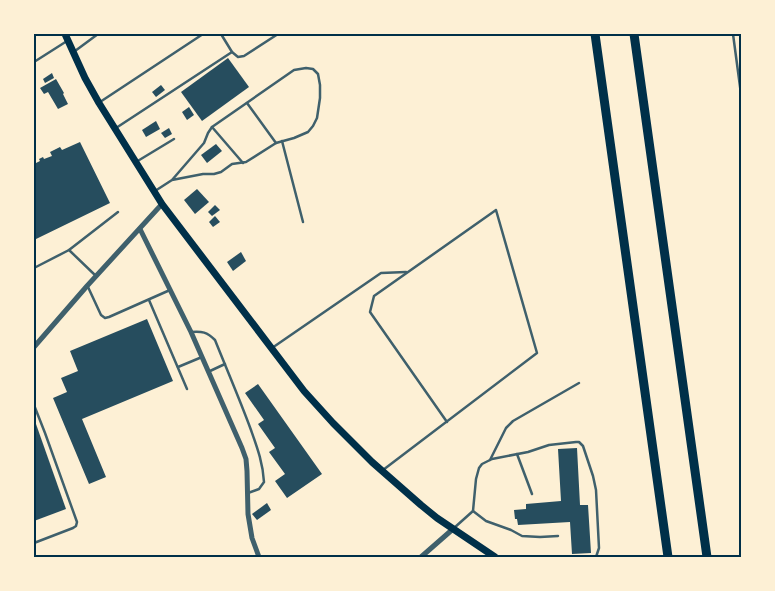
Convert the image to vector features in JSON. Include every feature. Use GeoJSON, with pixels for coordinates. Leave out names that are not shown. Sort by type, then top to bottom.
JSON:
{"type":"FeatureCollection","features":[{"type":"Feature","properties":{"kind":"highway"},"geometry":{"type":"LineString","coordinates":[[595,34],[668,557]]}},
{"type":"Feature","properties":{"kind":"highway"},"geometry":{"type":"LineString","coordinates":[[634,34],[707,557]]}},
{"type":"Feature","properties":{"kind":"main road"},"geometry":{"type":"LineString","coordinates":[[67,37],[85,78],[99,103],[162,204],[304,391],[333,423],[382,471],[437,518],[495,557]]}},
{"type":"Feature","properties":{"kind":"street"},"geometry":{"type":"LineString","coordinates":[[34,347],[162,204]]}},
{"type":"Feature","properties":{"kind":"street"},"geometry":{"type":"LineString","coordinates":[[140,229],[191,332],[246,459],[248,514],[252,538],[259,557]]}},
{"type":"Feature","properties":{"kind":"street"},"geometry":{"type":"LineString","coordinates":[[421,557],[453,529]]}},
{"type":"Feature","properties":{"kind":"lane"},"geometry":{"type":"LineString","coordinates":[[73,52],[98,34]]}},
{"type":"Feature","properties":{"kind":"lane"},"geometry":{"type":"LineString","coordinates":[[99,103],[203,34]]}},
{"type":"Feature","properties":{"kind":"lane"},"geometry":{"type":"LineString","coordinates":[[221,34],[232,52],[238,57],[244,56],[278,34]]}},
{"type":"Feature","properties":{"kind":"lane"},"geometry":{"type":"LineString","coordinates":[[733,34],[741,94]]}},
{"type":"Feature","properties":{"kind":"lane"},"geometry":{"type":"LineString","coordinates":[[34,62],[67,37]]}},
{"type":"Feature","properties":{"kind":"lane"},"geometry":{"type":"LineString","coordinates":[[114,129],[232,52]]}},
{"type":"Feature","properties":{"kind":"lane"},"geometry":{"type":"LineString","coordinates":[[154,192],[172,180],[204,143],[212,127],[294,70],[313,69],[318,74],[320,98],[317,118],[308,132],[276,143],[246,162],[232,164],[220,172],[172,180]]}},
{"type":"Feature","properties":{"kind":"lane"},"geometry":{"type":"LineString","coordinates":[[247,103],[276,143]]}},
{"type":"Feature","properties":{"kind":"lane"},"geometry":{"type":"LineString","coordinates":[[212,127],[243,163]]}},
{"type":"Feature","properties":{"kind":"lane"},"geometry":{"type":"LineString","coordinates":[[135,162],[174,139]]}},
{"type":"Feature","properties":{"kind":"lane"},"geometry":{"type":"LineString","coordinates":[[282,141],[302,222]]}},
{"type":"Feature","properties":{"kind":"lane"},"geometry":{"type":"LineString","coordinates":[[382,471],[447,422],[538,353],[496,210],[374,296],[370,312],[447,422]]}},
{"type":"Feature","properties":{"kind":"lane"},"geometry":{"type":"LineString","coordinates":[[34,268],[69,250],[118,212]]}},
{"type":"Feature","properties":{"kind":"lane"},"geometry":{"type":"LineString","coordinates":[[69,250],[96,276]]}},
{"type":"Feature","properties":{"kind":"lane"},"geometry":{"type":"LineString","coordinates":[[271,349],[381,273],[407,272]]}},
{"type":"Feature","properties":{"kind":"lane"},"geometry":{"type":"LineString","coordinates":[[87,286],[101,315],[105,318],[170,290]]}},
{"type":"Feature","properties":{"kind":"lane"},"geometry":{"type":"LineString","coordinates":[[149,300],[187,389]]}},
{"type":"Feature","properties":{"kind":"lane"},"geometry":{"type":"LineString","coordinates":[[191,332],[200,331],[209,334],[215,340],[245,414],[263,469],[264,482],[259,489],[248,493]]}},
{"type":"Feature","properties":{"kind":"lane"},"geometry":{"type":"LineString","coordinates":[[178,367],[202,357]]}},
{"type":"Feature","properties":{"kind":"lane"},"geometry":{"type":"LineString","coordinates":[[208,372],[225,364]]}},
{"type":"Feature","properties":{"kind":"lane"},"geometry":{"type":"LineString","coordinates":[[490,460],[506,428],[579,383]]}},
{"type":"Feature","properties":{"kind":"lane"},"geometry":{"type":"LineString","coordinates":[[34,405],[46,433],[77,522],[73,528],[34,543]]}},
{"type":"Feature","properties":{"kind":"lane"},"geometry":{"type":"LineString","coordinates":[[453,529],[473,511],[477,473],[482,464],[490,460],[528,452],[553,444],[576,442],[581,444],[596,490],[598,548],[596,557]]}},
{"type":"Feature","properties":{"kind":"lane"},"geometry":{"type":"LineString","coordinates":[[517,454],[532,494]]}},
{"type":"Feature","properties":{"kind":"lane"},"geometry":{"type":"LineString","coordinates":[[473,511],[486,520],[522,536],[558,536]]}},
{"type":"Feature","properties":{"kind":"building"},"geometry":{"type":"Polygon","coordinates":[[[228,58],[249,87],[202,121],[181,92],[228,58]]]}},
{"type":"Feature","properties":{"kind":"building"},"geometry":{"type":"Polygon","coordinates":[[[52,73],[54,78],[45,83],[43,79],[52,73]]]}},
{"type":"Feature","properties":{"kind":"building"},"geometry":{"type":"Polygon","coordinates":[[[56,79],[68,104],[58,109],[48,92],[44,94],[40,88],[56,79]]]}},
{"type":"Feature","properties":{"kind":"building"},"geometry":{"type":"Polygon","coordinates":[[[161,85],[165,90],[156,97],[152,92],[161,85]]]}},
{"type":"Feature","properties":{"kind":"building"},"geometry":{"type":"Polygon","coordinates":[[[189,107],[194,115],[187,120],[182,112],[189,107]]]}},
{"type":"Feature","properties":{"kind":"building"},"geometry":{"type":"Polygon","coordinates":[[[156,121],[160,129],[146,137],[142,130],[156,121]]]}},
{"type":"Feature","properties":{"kind":"building"},"geometry":{"type":"Polygon","coordinates":[[[169,128],[172,134],[165,138],[161,133],[169,128]]]}},
{"type":"Feature","properties":{"kind":"building"},"geometry":{"type":"Polygon","coordinates":[[[80,142],[110,203],[34,240],[34,164],[43,157],[44,159],[52,156],[50,152],[60,147],[62,150],[80,142]]]}},
{"type":"Feature","properties":{"kind":"building"},"geometry":{"type":"Polygon","coordinates":[[[216,144],[222,151],[207,163],[201,155],[216,144]]]}},
{"type":"Feature","properties":{"kind":"building"},"geometry":{"type":"Polygon","coordinates":[[[197,189],[209,202],[195,214],[184,200],[197,189]]]}},
{"type":"Feature","properties":{"kind":"building"},"geometry":{"type":"Polygon","coordinates":[[[215,205],[220,210],[212,216],[208,212],[215,205]]]}},
{"type":"Feature","properties":{"kind":"building"},"geometry":{"type":"Polygon","coordinates":[[[215,216],[220,222],[213,227],[209,222],[215,216]]]}},
{"type":"Feature","properties":{"kind":"building"},"geometry":{"type":"Polygon","coordinates":[[[241,252],[246,261],[233,271],[227,262],[241,252]]]}},
{"type":"Feature","properties":{"kind":"building"},"geometry":{"type":"Polygon","coordinates":[[[147,319],[173,381],[82,419],[106,477],[89,484],[53,398],[67,392],[61,378],[78,371],[70,351],[147,319]]]}},
{"type":"Feature","properties":{"kind":"building"},"geometry":{"type":"Polygon","coordinates":[[[258,384],[322,474],[287,498],[275,481],[285,474],[269,452],[275,448],[258,424],[264,420],[245,393],[258,384]]]}},
{"type":"Feature","properties":{"kind":"building"},"geometry":{"type":"Polygon","coordinates":[[[36,424],[66,509],[34,521],[34,425],[36,424]]]}},
{"type":"Feature","properties":{"kind":"building"},"geometry":{"type":"Polygon","coordinates":[[[577,448],[580,505],[588,505],[591,553],[572,554],[570,522],[518,525],[514,510],[526,509],[526,504],[561,501],[558,449],[577,448]]]}},
{"type":"Feature","properties":{"kind":"building"},"geometry":{"type":"Polygon","coordinates":[[[267,503],[271,510],[257,520],[252,514],[267,503]]]}}]}
